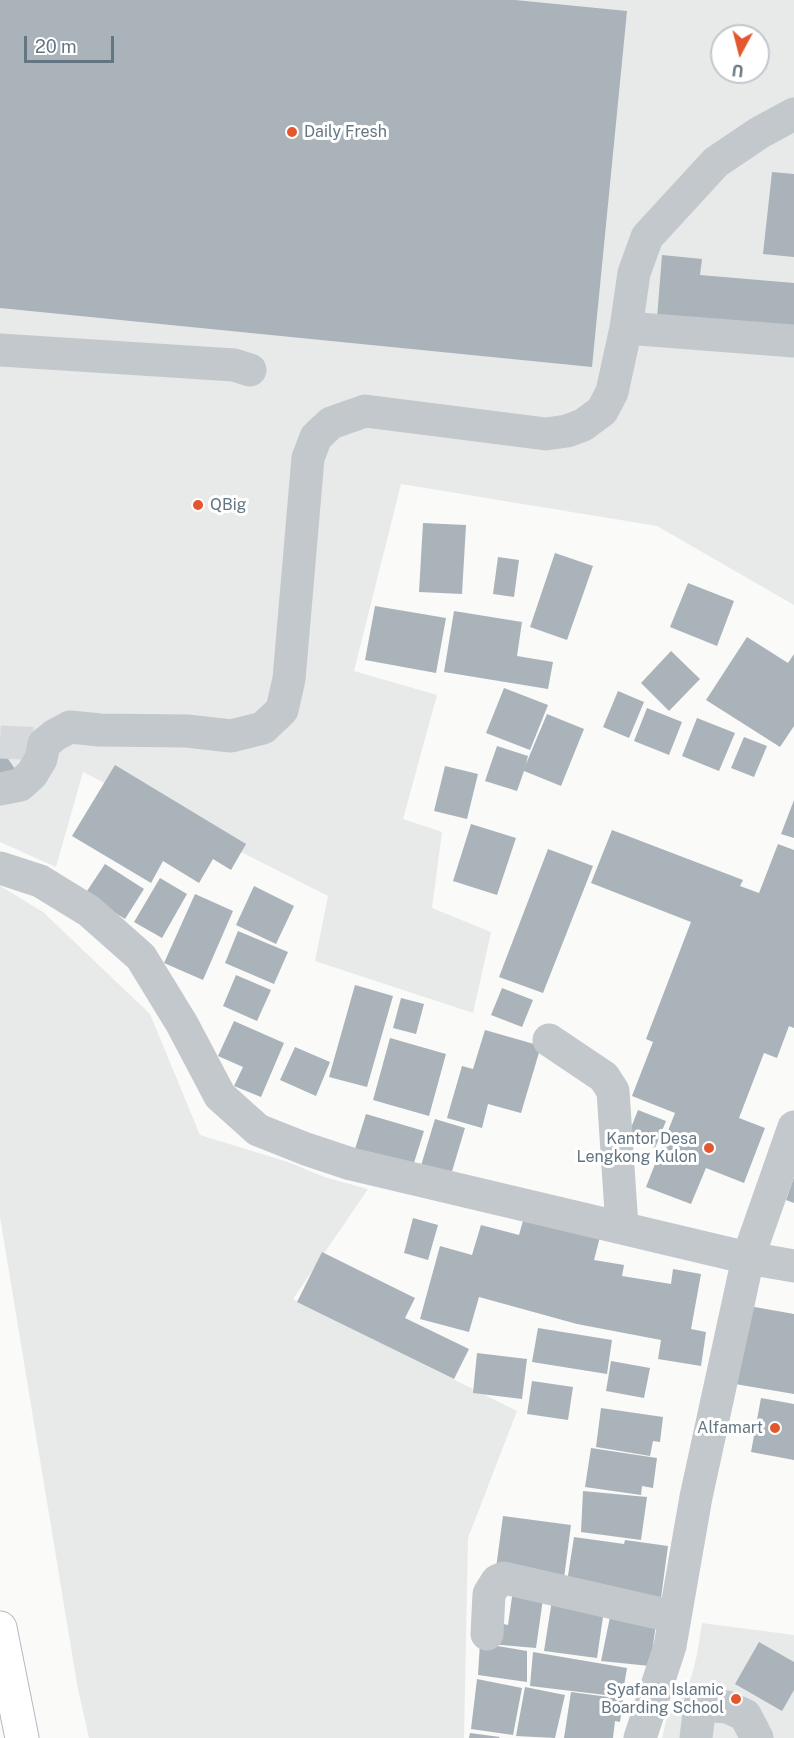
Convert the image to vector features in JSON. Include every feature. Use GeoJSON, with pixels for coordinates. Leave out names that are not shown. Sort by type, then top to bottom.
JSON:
{"type":"FeatureCollection","features":[{"type":"Feature","properties":{"kind":"main road"},"geometry":{"type":"LineString","coordinates":[[0,1628],[5,1689],[22,1738]]}},
{"type":"Feature","properties":{"kind":"street"},"geometry":{"type":"LineString","coordinates":[[0,789],[20,785],[32,774],[41,759],[44,744],[70,727],[100,730],[188,731],[231,736],[263,728],[282,710],[289,679],[308,458],[316,437],[331,423],[365,411],[546,434],[567,431],[583,425],[602,411],[612,393],[626,328],[634,273],[647,237],[716,162],[759,133],[794,114]]}},
{"type":"Feature","properties":{"kind":"street"},"geometry":{"type":"LineString","coordinates":[[626,328],[794,340]]}},
{"type":"Feature","properties":{"kind":"street"},"geometry":{"type":"LineString","coordinates":[[0,350],[234,365],[250,370]]}},
{"type":"Feature","properties":{"kind":"street"},"geometry":{"type":"LineString","coordinates":[[0,868],[40,881],[89,911],[141,957],[182,1024],[220,1096],[258,1130],[351,1164],[748,1258],[794,1266]]}},
{"type":"Feature","properties":{"kind":"street"},"geometry":{"type":"LineString","coordinates":[[549,1041],[604,1077],[613,1091],[622,1227]]}},
{"type":"Feature","properties":{"kind":"street"},"geometry":{"type":"LineString","coordinates":[[640,1738],[670,1646],[696,1497],[748,1258],[794,1127]]}},
{"type":"Feature","properties":{"kind":"street"},"geometry":{"type":"LineString","coordinates":[[487,1634],[489,1594],[497,1581],[504,1578],[675,1617]]}},
{"type":"Feature","properties":{"kind":"street"},"geometry":{"type":"LineString","coordinates":[[696,1738],[700,1705],[727,1707],[745,1715],[757,1738]]}},
{"type":"Feature","properties":{"kind":"shaded area","name":"QBig"},"geometry":{"type":"Polygon","coordinates":[[[0,0],[794,0],[794,605],[657,526],[401,484],[354,671],[437,695],[403,819],[442,832],[432,908],[491,932],[473,1013],[315,961],[328,896],[83,772],[56,867],[0,842],[0,0]]]}},
{"type":"Feature","properties":{"kind":"shaded area"},"geometry":{"type":"Polygon","coordinates":[[[0,886],[43,912],[150,1014],[200,1135],[288,1162],[324,1177],[368,1189],[293,1299],[517,1411],[468,1538],[464,1738],[89,1738],[77,1684],[0,1217],[0,886]]]}},
{"type":"Feature","properties":{"kind":"shaded area","name":"Syafana Islamic Boarding School"},"geometry":{"type":"Polygon","coordinates":[[[702,1623],[794,1635],[794,1738],[662,1738],[666,1721],[691,1678],[702,1623]]]}},
{"type":"Feature","properties":{"kind":"building"},"geometry":{"type":"Polygon","coordinates":[[[0,0],[515,0],[627,11],[592,367],[0,308],[0,0]]]}},
{"type":"Feature","properties":{"kind":"building"},"geometry":{"type":"Polygon","coordinates":[[[772,172],[794,174],[794,257],[763,254],[772,172]]]}},
{"type":"Feature","properties":{"kind":"building"},"geometry":{"type":"Polygon","coordinates":[[[662,255],[702,259],[700,275],[794,283],[794,330],[657,318],[662,255]]]}},
{"type":"Feature","properties":{"kind":"building"},"geometry":{"type":"Polygon","coordinates":[[[423,523],[466,525],[462,594],[419,592],[423,523]]]}},
{"type":"Feature","properties":{"kind":"building"},"geometry":{"type":"Polygon","coordinates":[[[555,553],[593,566],[567,640],[530,627],[555,553]]]}},
{"type":"Feature","properties":{"kind":"building"},"geometry":{"type":"Polygon","coordinates":[[[498,557],[519,560],[514,597],[493,594],[498,557]]]}},
{"type":"Feature","properties":{"kind":"building"},"geometry":{"type":"Polygon","coordinates":[[[688,583],[734,601],[717,646],[670,627],[688,583]]]}},
{"type":"Feature","properties":{"kind":"building"},"geometry":{"type":"Polygon","coordinates":[[[375,606],[446,618],[436,673],[365,660],[375,606]]]}},
{"type":"Feature","properties":{"kind":"building"},"geometry":{"type":"Polygon","coordinates":[[[454,611],[522,622],[517,656],[553,662],[548,689],[444,672],[454,611]]]}},
{"type":"Feature","properties":{"kind":"building"},"geometry":{"type":"Polygon","coordinates":[[[747,637],[788,663],[794,654],[794,726],[780,747],[706,700],[747,637]]]}},
{"type":"Feature","properties":{"kind":"building"},"geometry":{"type":"Polygon","coordinates":[[[671,651],[700,679],[669,711],[641,683],[671,651]]]}},
{"type":"Feature","properties":{"kind":"building"},"geometry":{"type":"Polygon","coordinates":[[[504,688],[548,705],[530,750],[486,733],[504,688]]]}},
{"type":"Feature","properties":{"kind":"building"},"geometry":{"type":"Polygon","coordinates":[[[618,691],[644,702],[629,738],[603,727],[618,691]]]}},
{"type":"Feature","properties":{"kind":"building"},"geometry":{"type":"Polygon","coordinates":[[[647,708],[682,722],[669,755],[634,741],[647,708]]]}},
{"type":"Feature","properties":{"kind":"building"},"geometry":{"type":"Polygon","coordinates":[[[547,714],[584,729],[561,786],[524,771],[517,791],[485,781],[497,746],[528,756],[526,764],[547,714]]]}},
{"type":"Feature","properties":{"kind":"building"},"geometry":{"type":"Polygon","coordinates":[[[697,718],[735,733],[719,771],[682,756],[697,718]]]}},
{"type":"Feature","properties":{"kind":"building"},"geometry":{"type":"Polygon","coordinates":[[[744,737],[767,746],[754,777],[731,768],[744,737]]]}},
{"type":"Feature","properties":{"kind":"building"},"geometry":{"type":"Polygon","coordinates":[[[0,747],[19,775],[0,778],[0,747]]]}},
{"type":"Feature","properties":{"kind":"building"},"geometry":{"type":"Polygon","coordinates":[[[115,765],[246,844],[231,870],[213,859],[199,883],[163,861],[151,883],[72,836],[115,765]]]}},
{"type":"Feature","properties":{"kind":"building"},"geometry":{"type":"Polygon","coordinates":[[[445,766],[478,774],[467,819],[434,811],[445,766]]]}},
{"type":"Feature","properties":{"kind":"building"},"geometry":{"type":"Polygon","coordinates":[[[794,800],[794,838],[781,834],[794,800]]]}},
{"type":"Feature","properties":{"kind":"building"},"geometry":{"type":"Polygon","coordinates":[[[471,824],[516,838],[497,895],[453,881],[471,824]]]}},
{"type":"Feature","properties":{"kind":"building"},"geometry":{"type":"Polygon","coordinates":[[[612,830],[743,880],[740,886],[759,893],[778,844],[794,850],[794,1028],[789,1026],[777,1058],[764,1053],[739,1118],[765,1128],[744,1183],[706,1168],[691,1204],[646,1187],[675,1113],[632,1096],[653,1042],[646,1039],[691,922],[591,883],[612,830]]]}},
{"type":"Feature","properties":{"kind":"building"},"geometry":{"type":"Polygon","coordinates":[[[548,849],[593,866],[543,993],[499,977],[548,849]]]}},
{"type":"Feature","properties":{"kind":"building"},"geometry":{"type":"Polygon","coordinates":[[[105,864],[144,889],[125,919],[85,894],[105,864]]]}},
{"type":"Feature","properties":{"kind":"building"},"geometry":{"type":"Polygon","coordinates":[[[160,878],[187,894],[162,938],[134,922],[160,878]]]}},
{"type":"Feature","properties":{"kind":"building"},"geometry":{"type":"Polygon","coordinates":[[[254,886],[294,906],[276,944],[236,925],[254,886]]]}},
{"type":"Feature","properties":{"kind":"building"},"geometry":{"type":"Polygon","coordinates":[[[195,894],[233,911],[203,980],[164,963],[195,894]]]}},
{"type":"Feature","properties":{"kind":"building"},"geometry":{"type":"Polygon","coordinates":[[[238,931],[288,952],[274,984],[225,963],[238,931]]]}},
{"type":"Feature","properties":{"kind":"building"},"geometry":{"type":"Polygon","coordinates":[[[236,975],[271,990],[257,1021],[223,1006],[236,975]]]}},
{"type":"Feature","properties":{"kind":"building"},"geometry":{"type":"Polygon","coordinates":[[[355,985],[393,996],[367,1087],[329,1077],[355,985]]]}},
{"type":"Feature","properties":{"kind":"building"},"geometry":{"type":"Polygon","coordinates":[[[502,988],[533,1000],[522,1027],[491,1015],[502,988]]]}},
{"type":"Feature","properties":{"kind":"building"},"geometry":{"type":"Polygon","coordinates":[[[401,998],[424,1004],[416,1034],[393,1028],[401,998]]]}},
{"type":"Feature","properties":{"kind":"building"},"geometry":{"type":"Polygon","coordinates":[[[234,1021],[284,1043],[261,1097],[234,1086],[243,1067],[218,1056],[234,1021]]]}},
{"type":"Feature","properties":{"kind":"building"},"geometry":{"type":"Polygon","coordinates":[[[485,1030],[541,1046],[521,1113],[488,1104],[482,1128],[447,1118],[462,1066],[473,1069],[485,1030]]]}},
{"type":"Feature","properties":{"kind":"building"},"geometry":{"type":"Polygon","coordinates":[[[390,1038],[446,1054],[429,1116],[373,1100],[390,1038]]]}},
{"type":"Feature","properties":{"kind":"building"},"geometry":{"type":"Polygon","coordinates":[[[295,1047],[330,1062],[316,1096],[280,1080],[295,1047]]]}},
{"type":"Feature","properties":{"kind":"building"},"geometry":{"type":"Polygon","coordinates":[[[638,1110],[666,1121],[655,1148],[627,1138],[638,1110]]]}},
{"type":"Feature","properties":{"kind":"building"},"geometry":{"type":"Polygon","coordinates":[[[366,1114],[424,1131],[413,1166],[355,1149],[366,1114]]]}},
{"type":"Feature","properties":{"kind":"building"},"geometry":{"type":"Polygon","coordinates":[[[435,1119],[465,1128],[450,1178],[420,1169],[435,1119]]]}},
{"type":"Feature","properties":{"kind":"building"},"geometry":{"type":"Polygon","coordinates":[[[794,1177],[794,1203],[786,1200],[794,1177]]]}},
{"type":"Feature","properties":{"kind":"building"},"geometry":{"type":"Polygon","coordinates":[[[524,1217],[600,1237],[594,1260],[624,1265],[622,1276],[671,1284],[673,1269],[701,1274],[691,1329],[706,1332],[701,1366],[658,1359],[661,1340],[577,1324],[479,1297],[469,1332],[420,1319],[440,1246],[472,1255],[481,1225],[519,1235],[524,1217]]]}},
{"type":"Feature","properties":{"kind":"building"},"geometry":{"type":"Polygon","coordinates":[[[413,1218],[438,1225],[428,1260],[404,1253],[413,1218]]]}},
{"type":"Feature","properties":{"kind":"building"},"geometry":{"type":"Polygon","coordinates":[[[322,1252],[415,1298],[405,1318],[469,1349],[454,1379],[297,1302],[322,1252]]]}},
{"type":"Feature","properties":{"kind":"building"},"geometry":{"type":"Polygon","coordinates":[[[749,1306],[794,1314],[794,1394],[735,1384],[749,1306]]]}},
{"type":"Feature","properties":{"kind":"building"},"geometry":{"type":"Polygon","coordinates":[[[538,1328],[612,1340],[607,1374],[532,1362],[538,1328]]]}},
{"type":"Feature","properties":{"kind":"building"},"geometry":{"type":"Polygon","coordinates":[[[477,1353],[527,1359],[522,1399],[473,1393],[477,1353]]]}},
{"type":"Feature","properties":{"kind":"building"},"geometry":{"type":"Polygon","coordinates":[[[611,1361],[650,1368],[644,1398],[606,1391],[611,1361]]]}},
{"type":"Feature","properties":{"kind":"building"},"geometry":{"type":"Polygon","coordinates":[[[532,1381],[573,1387],[568,1420],[527,1414],[532,1381]]]}},
{"type":"Feature","properties":{"kind":"building","name":"Alfamart"},"geometry":{"type":"Polygon","coordinates":[[[761,1398],[794,1404],[794,1460],[751,1452],[761,1398]]]}},
{"type":"Feature","properties":{"kind":"building"},"geometry":{"type":"Polygon","coordinates":[[[601,1408],[663,1417],[660,1442],[653,1441],[650,1456],[596,1447],[601,1408]]]}},
{"type":"Feature","properties":{"kind":"building"},"geometry":{"type":"Polygon","coordinates":[[[591,1448],[657,1458],[653,1488],[642,1486],[641,1495],[585,1487],[591,1448]]]}},
{"type":"Feature","properties":{"kind":"building"},"geometry":{"type":"Polygon","coordinates":[[[583,1491],[647,1497],[641,1540],[581,1532],[583,1491]]]}},
{"type":"Feature","properties":{"kind":"building"},"geometry":{"type":"Polygon","coordinates":[[[503,1516],[571,1525],[564,1578],[496,1568],[503,1516]]]}},
{"type":"Feature","properties":{"kind":"building"},"geometry":{"type":"Polygon","coordinates":[[[574,1537],[624,1544],[625,1540],[668,1546],[660,1605],[567,1582],[574,1537]]]}},
{"type":"Feature","properties":{"kind":"building"},"geometry":{"type":"Polygon","coordinates":[[[513,1590],[543,1599],[536,1648],[490,1644],[494,1622],[508,1625],[513,1590]]]}},
{"type":"Feature","properties":{"kind":"building"},"geometry":{"type":"Polygon","coordinates":[[[552,1600],[604,1610],[597,1658],[544,1651],[552,1600]]]}},
{"type":"Feature","properties":{"kind":"building"},"geometry":{"type":"Polygon","coordinates":[[[611,1612],[657,1617],[650,1666],[601,1661],[611,1612]]]}},
{"type":"Feature","properties":{"kind":"building"},"geometry":{"type":"Polygon","coordinates":[[[759,1642],[794,1662],[794,1690],[782,1711],[735,1684],[759,1642]]]}},
{"type":"Feature","properties":{"kind":"building"},"geometry":{"type":"Polygon","coordinates":[[[480,1643],[527,1651],[527,1682],[478,1675],[480,1643]]]}},
{"type":"Feature","properties":{"kind":"building"},"geometry":{"type":"Polygon","coordinates":[[[533,1652],[627,1668],[622,1697],[530,1686],[533,1652]]]}},
{"type":"Feature","properties":{"kind":"building"},"geometry":{"type":"Polygon","coordinates":[[[477,1679],[522,1688],[513,1735],[471,1729],[477,1679]]]}},
{"type":"Feature","properties":{"kind":"building"},"geometry":{"type":"Polygon","coordinates":[[[525,1687],[565,1695],[555,1738],[516,1736],[525,1687]]]}},
{"type":"Feature","properties":{"kind":"building"},"geometry":{"type":"Polygon","coordinates":[[[571,1692],[623,1699],[620,1722],[615,1721],[613,1738],[564,1738],[571,1692]]]}},
{"type":"Feature","properties":{"kind":"building"},"geometry":{"type":"Polygon","coordinates":[[[470,1733],[500,1737],[469,1738],[470,1733]]]}},
{"type":"Feature","properties":{"kind":"tunnel"},"geometry":{"type":"LineString","coordinates":[[0,742],[44,744]]}},
{"type":"Feature","properties":{"kind":"place","name":"Daily Fresh"},"geometry":{"type":"Point","coordinates":[292,132]}},
{"type":"Feature","properties":{"kind":"place","name":"QBig"},"geometry":{"type":"Point","coordinates":[198,505]}},
{"type":"Feature","properties":{"kind":"place","name":"Kantor Desa Lengkong Kulon"},"geometry":{"type":"Point","coordinates":[709,1148]}},
{"type":"Feature","properties":{"kind":"place","name":"Alfamart"},"geometry":{"type":"Point","coordinates":[775,1428]}},
{"type":"Feature","properties":{"kind":"place","name":"Syafana Islamic Boarding School"},"geometry":{"type":"Point","coordinates":[736,1699]}}]}
